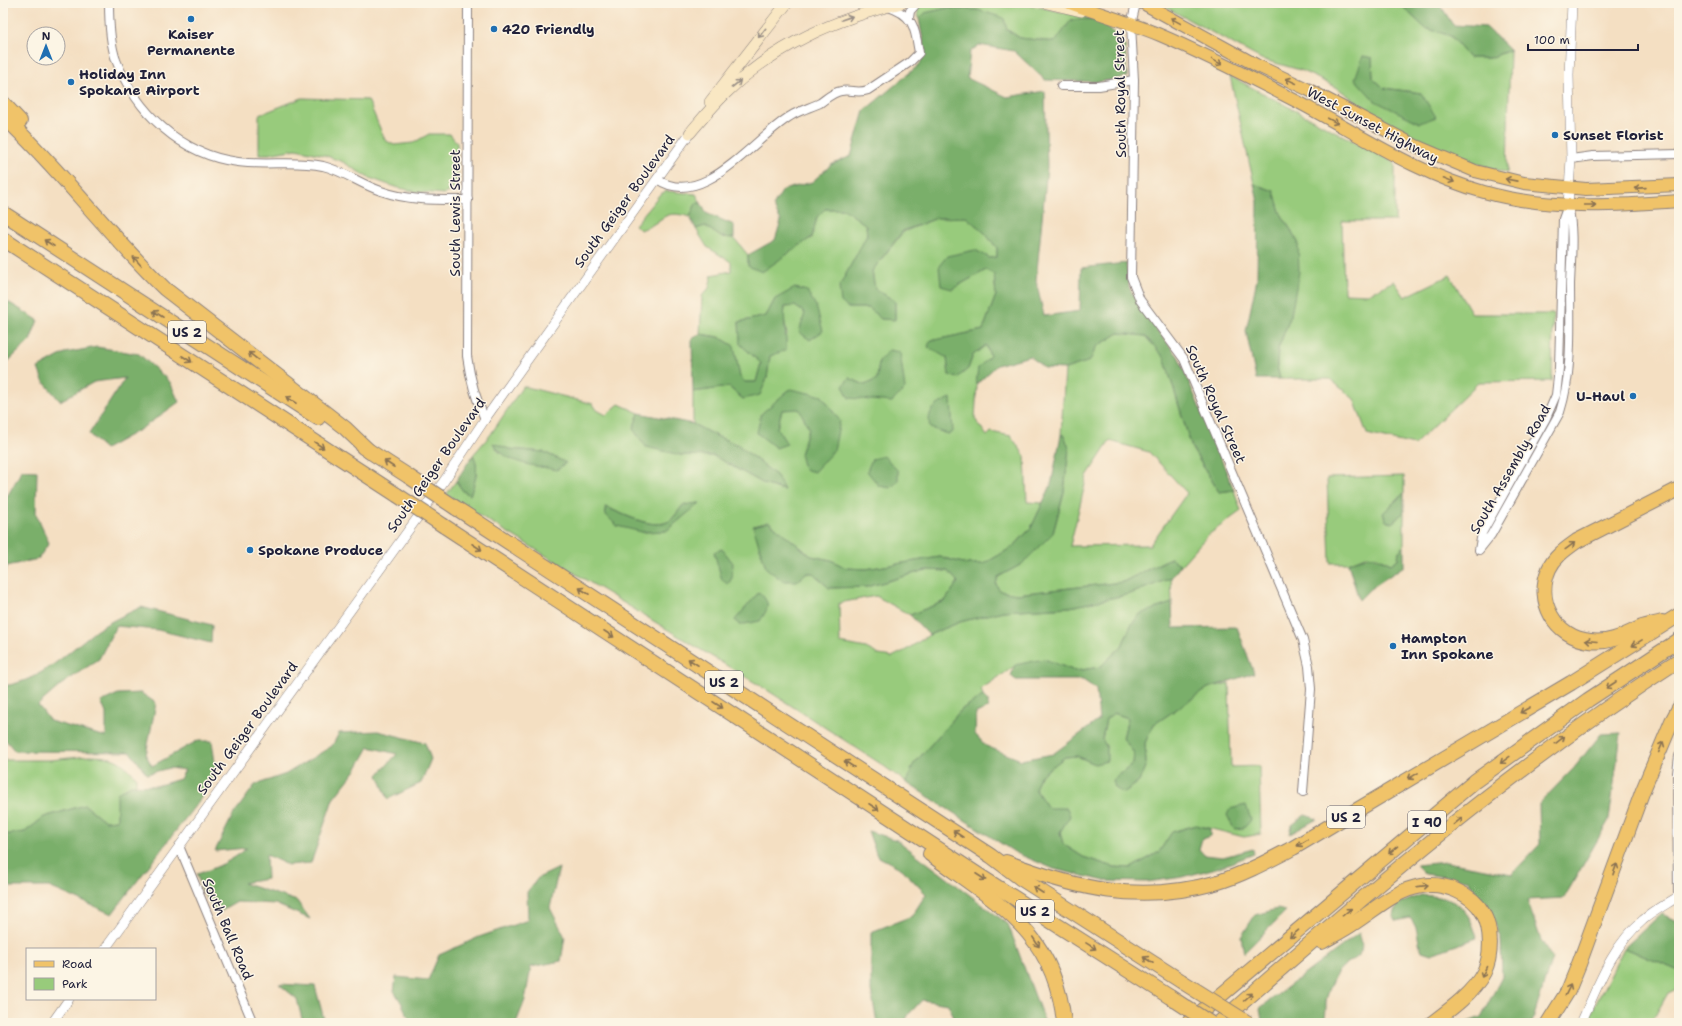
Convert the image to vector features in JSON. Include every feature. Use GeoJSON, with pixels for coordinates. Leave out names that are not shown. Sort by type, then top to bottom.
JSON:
{"type":"FeatureCollection","features":[{"type":"Feature","properties":{"kind":"highway"},"geometry":{"type":"LineString","coordinates":[[3,103],[16,116],[35,140],[51,166]]}},
{"type":"Feature","properties":{"kind":"highway"},"geometry":{"type":"LineString","coordinates":[[3,116],[51,166],[142,267],[165,289],[339,424],[370,452]]}},
{"type":"Feature","properties":{"kind":"highway","name":"US 2"},"geometry":{"type":"LineString","coordinates":[[3,213],[991,856],[1020,878],[1248,1023]]}},
{"type":"Feature","properties":{"kind":"highway","name":"US 2"},"geometry":{"type":"LineString","coordinates":[[3,239],[902,825],[1210,1023]]}},
{"type":"Feature","properties":{"kind":"highway"},"geometry":{"type":"LineString","coordinates":[[3,250],[154,338]]}},
{"type":"Feature","properties":{"kind":"highway"},"geometry":{"type":"LineString","coordinates":[[1674,618],[1643,627],[1608,641],[1581,640],[1563,631],[1553,619],[1547,608],[1544,590],[1550,569],[1562,552],[1577,541],[1679,489]]}},
{"type":"Feature","properties":{"kind":"highway","name":"US 2"},"geometry":{"type":"LineString","coordinates":[[991,856],[1055,880],[1083,887],[1115,892],[1177,892],[1215,882],[1250,870],[1293,848],[1571,684],[1674,618]]}},
{"type":"Feature","properties":{"kind":"highway","name":"I 90"},"geometry":{"type":"LineString","coordinates":[[1188,1023],[1475,781],[1588,700],[1679,640]]}},
{"type":"Feature","properties":{"kind":"highway","name":"I 90"},"geometry":{"type":"LineString","coordinates":[[1219,1023],[1292,959],[1472,810],[1564,737],[1679,660]]}},
{"type":"Feature","properties":{"kind":"highway"},"geometry":{"type":"LineString","coordinates":[[1548,1023],[1568,991],[1643,790],[1679,708]]}},
{"type":"Feature","properties":{"kind":"highway"},"geometry":{"type":"LineString","coordinates":[[902,825],[930,854],[996,902],[1019,921],[1032,936],[1044,954],[1056,980],[1062,1001],[1064,1023]]}},
{"type":"Feature","properties":{"kind":"highway"},"geometry":{"type":"LineString","coordinates":[[1292,959],[1352,924],[1403,890],[1424,885],[1437,885],[1452,888],[1467,897],[1483,912],[1490,942],[1488,958],[1484,972],[1479,981],[1469,992],[1432,1023]]}},
{"type":"Feature","properties":{"kind":"main road"},"geometry":{"type":"LineString","coordinates":[[690,132],[731,73],[787,3]]}},
{"type":"Feature","properties":{"kind":"main road"},"geometry":{"type":"LineString","coordinates":[[690,132],[727,92],[777,53],[829,25],[902,3]]}},
{"type":"Feature","properties":{"kind":"main road"},"geometry":{"type":"LineString","coordinates":[[1047,3],[1117,20]]}},
{"type":"Feature","properties":{"kind":"main road","name":"West Sunset Highway"},"geometry":{"type":"LineString","coordinates":[[1070,3],[1131,25],[1209,58],[1301,104],[1409,163],[1485,192],[1543,203],[1568,205],[1679,201]]}},
{"type":"Feature","properties":{"kind":"main road","name":"West Sunset Highway"},"geometry":{"type":"LineString","coordinates":[[1143,3],[1256,65],[1307,89],[1442,159],[1475,171],[1506,180],[1569,187],[1601,189],[1679,185]]}},
{"type":"Feature","properties":{"kind":"street"},"geometry":{"type":"LineString","coordinates":[[109,3],[109,20],[116,59],[126,82],[147,113],[158,124],[194,149],[237,162],[300,163],[321,166],[338,170],[380,191],[404,198],[468,200]]}},
{"type":"Feature","properties":{"kind":"street","name":"South Lewis Street"},"geometry":{"type":"LineString","coordinates":[[468,3],[467,356],[470,381],[475,399],[485,419]]}},
{"type":"Feature","properties":{"kind":"street"},"geometry":{"type":"LineString","coordinates":[[657,179],[666,185],[676,188],[690,186],[704,181],[738,160],[795,113],[820,103],[839,91],[861,92],[868,90],[894,74],[919,54],[915,33],[909,18],[910,11],[917,3]]}},
{"type":"Feature","properties":{"kind":"street","name":"South Royal Street"},"geometry":{"type":"LineString","coordinates":[[1136,3],[1131,25],[1134,80],[1131,277],[1140,300],[1175,345],[1186,363],[1303,640],[1310,666],[1312,689],[1303,792]]}},
{"type":"Feature","properties":{"kind":"street","name":"South Assembly Road"},"geometry":{"type":"LineString","coordinates":[[1568,205],[1563,219],[1559,368],[1556,395],[1546,418],[1482,533],[1478,550],[1495,528],[1560,412],[1568,383],[1571,220],[1568,205],[1571,159],[1569,75],[1572,3]]}},
{"type":"Feature","properties":{"kind":"street"},"geometry":{"type":"LineString","coordinates":[[887,7],[897,10],[909,18]]}},
{"type":"Feature","properties":{"kind":"street"},"geometry":{"type":"LineString","coordinates":[[1061,86],[1099,86],[1134,80]]}},
{"type":"Feature","properties":{"kind":"street","name":"South Geiger Boulevard"},"geometry":{"type":"LineString","coordinates":[[106,948],[444,481],[485,419],[690,132]]}},
{"type":"Feature","properties":{"kind":"street"},"geometry":{"type":"LineString","coordinates":[[1571,159],[1593,156],[1679,154]]}},
{"type":"Feature","properties":{"kind":"street"},"geometry":{"type":"LineString","coordinates":[[1581,1023],[1608,963],[1616,950],[1643,920],[1678,897],[1677,773],[1679,756]]}},
{"type":"Feature","properties":{"kind":"street","name":"South Ball Road"},"geometry":{"type":"LineString","coordinates":[[179,846],[252,1023]]}},
{"type":"Feature","properties":{"kind":"street"},"geometry":{"type":"LineString","coordinates":[[52,1023],[68,1000]]}},
{"type":"Feature","properties":{"kind":"green space"},"geometry":{"type":"Polygon","coordinates":[[[921,3],[1021,3],[1094,19],[1071,20],[1056,42],[1020,38],[978,10],[947,8],[926,13],[919,19],[917,8],[921,3]]]}},
{"type":"Feature","properties":{"kind":"green space"},"geometry":{"type":"Polygon","coordinates":[[[1158,3],[1399,3],[1425,28],[1451,36],[1469,58],[1490,58],[1510,50],[1507,173],[1444,153],[1387,124],[1336,87],[1300,70],[1261,59],[1158,3]],[[1363,56],[1375,101],[1421,93],[1384,88],[1373,78],[1372,58],[1363,56]]]}},
{"type":"Feature","properties":{"kind":"green space"},"geometry":{"type":"Polygon","coordinates":[[[1399,3],[1439,3],[1453,25],[1486,27],[1510,50],[1490,58],[1469,58],[1451,36],[1425,28],[1399,3]]]}},
{"type":"Feature","properties":{"kind":"green space"},"geometry":{"type":"Polygon","coordinates":[[[947,8],[978,10],[1004,18],[1007,30],[1020,38],[1055,42],[1071,20],[1094,19],[1115,33],[1125,46],[1127,77],[1100,82],[1045,80],[1014,51],[979,45],[970,52],[967,78],[1007,97],[1045,91],[1047,167],[1036,281],[1044,316],[1080,311],[1081,268],[1126,263],[1129,287],[1141,310],[1178,356],[1234,490],[1219,492],[1192,448],[1164,357],[1145,336],[1119,333],[1096,347],[1090,361],[1065,369],[1044,368],[1030,356],[997,365],[976,385],[978,368],[990,356],[986,345],[973,355],[968,369],[957,378],[949,375],[947,358],[928,347],[930,341],[983,330],[996,295],[994,274],[986,270],[952,289],[941,286],[939,266],[947,256],[975,250],[990,258],[997,257],[997,248],[984,232],[966,217],[937,218],[903,231],[872,271],[875,289],[895,301],[895,320],[881,319],[869,308],[848,308],[841,302],[839,287],[867,235],[866,225],[844,209],[825,209],[817,217],[812,237],[762,272],[748,266],[748,255],[775,240],[781,221],[773,206],[783,190],[812,182],[831,165],[851,156],[864,111],[920,64],[925,51],[919,19],[925,13],[947,8]]]}},
{"type":"Feature","properties":{"kind":"green space"},"geometry":{"type":"Polygon","coordinates":[[[1363,56],[1372,58],[1373,78],[1384,88],[1421,93],[1436,117],[1420,123],[1375,101],[1355,79],[1363,56]]]}},
{"type":"Feature","properties":{"kind":"green space"},"geometry":{"type":"Polygon","coordinates":[[[1230,76],[1395,163],[1395,221],[1342,221],[1344,293],[1368,294],[1394,281],[1405,297],[1450,275],[1472,314],[1553,314],[1552,381],[1479,382],[1414,445],[1367,434],[1354,399],[1330,379],[1280,379],[1277,366],[1278,349],[1291,315],[1298,242],[1280,212],[1274,191],[1254,184],[1230,76]]]}},
{"type":"Feature","properties":{"kind":"green space"},"geometry":{"type":"Polygon","coordinates":[[[302,98],[368,100],[385,140],[394,145],[413,143],[429,134],[450,134],[457,143],[458,187],[444,194],[418,192],[395,187],[367,177],[343,162],[324,155],[296,149],[269,154],[259,154],[259,115],[302,98]]]}},
{"type":"Feature","properties":{"kind":"green space"},"geometry":{"type":"Polygon","coordinates":[[[1254,184],[1274,191],[1280,212],[1298,242],[1299,272],[1291,315],[1278,349],[1277,366],[1280,379],[1256,379],[1246,331],[1257,279],[1258,202],[1254,184]]]}},
{"type":"Feature","properties":{"kind":"green space"},"geometry":{"type":"Polygon","coordinates":[[[667,191],[696,194],[701,203],[696,203],[690,217],[673,214],[668,215],[654,224],[640,230],[635,225],[660,194],[667,191]]]}},
{"type":"Feature","properties":{"kind":"green space"},"geometry":{"type":"Polygon","coordinates":[[[696,203],[701,203],[706,213],[734,225],[734,238],[721,237],[705,226],[696,229],[690,217],[696,203]]]}},
{"type":"Feature","properties":{"kind":"green space"},"geometry":{"type":"Polygon","coordinates":[[[825,209],[844,209],[866,225],[867,236],[839,287],[848,308],[869,308],[881,319],[895,319],[895,301],[875,289],[872,271],[903,232],[937,218],[966,217],[984,232],[997,248],[997,257],[990,258],[975,250],[952,289],[986,270],[994,274],[996,295],[983,330],[930,341],[947,358],[949,375],[968,369],[973,355],[986,345],[990,356],[978,368],[975,419],[987,436],[991,432],[1011,436],[1025,456],[1027,502],[1043,503],[1031,528],[1014,546],[984,564],[967,564],[940,557],[866,569],[846,568],[831,560],[811,556],[769,522],[754,526],[797,581],[806,573],[813,573],[829,588],[867,587],[926,570],[948,571],[958,582],[945,601],[910,615],[876,596],[839,603],[840,643],[866,648],[879,655],[892,657],[929,635],[960,622],[1003,611],[1070,607],[1130,594],[1171,578],[1172,603],[1140,614],[1131,625],[1122,646],[1100,667],[1075,671],[1044,659],[1015,666],[981,689],[983,696],[962,709],[913,765],[907,783],[881,764],[767,690],[446,495],[456,481],[463,491],[470,495],[475,480],[476,470],[473,455],[491,434],[523,386],[593,404],[597,410],[606,415],[619,404],[639,413],[633,429],[680,455],[714,456],[766,485],[783,490],[777,476],[738,445],[693,424],[693,392],[729,387],[743,399],[767,378],[770,356],[787,335],[784,318],[785,307],[795,306],[805,313],[816,306],[775,299],[766,316],[739,322],[741,344],[761,363],[756,382],[745,382],[740,378],[734,346],[719,337],[700,334],[702,296],[709,288],[712,275],[731,271],[731,262],[707,247],[696,229],[705,226],[721,237],[734,238],[748,255],[748,266],[812,238],[817,217],[825,209]],[[879,361],[877,379],[865,385],[849,378],[892,402],[879,361]],[[822,397],[761,414],[777,428],[782,410],[799,408],[809,428],[800,454],[822,397]],[[494,444],[499,452],[566,463],[544,452],[509,449],[494,444]],[[699,503],[683,505],[671,520],[656,524],[638,520],[605,507],[642,532],[666,531],[699,503]]]}},
{"type":"Feature","properties":{"kind":"green space"},"geometry":{"type":"Polygon","coordinates":[[[795,288],[807,291],[816,306],[823,331],[810,340],[799,332],[805,313],[795,306],[785,307],[784,318],[786,350],[770,356],[767,378],[760,395],[743,399],[729,387],[693,392],[692,339],[700,334],[719,337],[734,346],[740,377],[745,382],[756,382],[761,363],[740,344],[739,322],[766,316],[775,299],[795,288]]]}},
{"type":"Feature","properties":{"kind":"green space"},"geometry":{"type":"Polygon","coordinates":[[[3,299],[38,320],[30,341],[3,366],[3,299]]]}},
{"type":"Feature","properties":{"kind":"green space"},"geometry":{"type":"Polygon","coordinates":[[[1119,333],[1145,336],[1164,357],[1192,449],[1219,492],[1234,490],[1241,511],[1208,535],[1181,565],[1170,558],[1123,582],[1017,594],[1000,592],[996,584],[998,577],[1022,564],[1053,533],[1064,492],[1069,449],[1064,435],[1061,435],[1065,369],[1089,361],[1096,347],[1119,333]],[[1110,441],[1087,476],[1070,546],[1150,545],[1187,493],[1149,452],[1110,441]]]}},
{"type":"Feature","properties":{"kind":"green space"},"geometry":{"type":"Polygon","coordinates":[[[97,347],[139,354],[170,382],[179,402],[141,429],[105,449],[89,434],[125,378],[94,382],[60,401],[43,381],[38,368],[65,353],[97,347]]]}},
{"type":"Feature","properties":{"kind":"green space"},"geometry":{"type":"Polygon","coordinates":[[[889,350],[900,352],[905,389],[892,402],[849,398],[843,386],[849,378],[865,385],[877,379],[879,361],[889,350]]]}},
{"type":"Feature","properties":{"kind":"green space"},"geometry":{"type":"Polygon","coordinates":[[[790,389],[822,396],[840,421],[834,450],[814,472],[804,469],[800,454],[809,428],[799,409],[782,410],[777,428],[787,444],[776,448],[757,433],[761,414],[790,389]]]}},
{"type":"Feature","properties":{"kind":"green space"},"geometry":{"type":"Polygon","coordinates":[[[951,398],[953,432],[948,434],[930,428],[929,416],[933,408],[951,398]]]}},
{"type":"Feature","properties":{"kind":"green space"},"geometry":{"type":"Polygon","coordinates":[[[639,413],[693,424],[738,445],[777,476],[784,490],[766,485],[714,456],[680,455],[646,447],[633,429],[639,413]]]}},
{"type":"Feature","properties":{"kind":"green space"},"geometry":{"type":"Polygon","coordinates":[[[1061,435],[1064,435],[1069,448],[1064,492],[1053,533],[1022,564],[998,577],[996,584],[1000,591],[1017,594],[1123,582],[1171,558],[1181,565],[1171,578],[1130,594],[1070,607],[1003,611],[960,622],[929,635],[910,615],[945,601],[958,582],[948,571],[926,570],[867,587],[829,588],[813,573],[806,573],[797,581],[783,581],[766,568],[753,526],[769,522],[811,556],[831,560],[846,568],[866,569],[940,557],[967,564],[984,564],[1014,546],[1031,528],[1051,485],[1061,435]]]}},
{"type":"Feature","properties":{"kind":"green space"},"geometry":{"type":"Polygon","coordinates":[[[493,443],[509,449],[544,452],[566,463],[557,470],[522,463],[506,456],[493,443]]]}},
{"type":"Feature","properties":{"kind":"green space"},"geometry":{"type":"Polygon","coordinates":[[[473,455],[476,470],[475,480],[470,495],[463,491],[456,481],[473,455]]]}},
{"type":"Feature","properties":{"kind":"green space"},"geometry":{"type":"Polygon","coordinates":[[[884,456],[898,471],[898,481],[891,488],[879,486],[867,471],[872,459],[884,456]]]}},
{"type":"Feature","properties":{"kind":"green space"},"geometry":{"type":"Polygon","coordinates":[[[22,470],[37,471],[36,514],[49,543],[38,559],[7,566],[3,579],[3,497],[8,495],[22,470]]]}},
{"type":"Feature","properties":{"kind":"green space"},"geometry":{"type":"Polygon","coordinates":[[[1404,476],[1404,493],[1383,513],[1392,523],[1404,512],[1404,547],[1399,551],[1398,559],[1391,564],[1377,557],[1365,556],[1348,563],[1330,563],[1327,478],[1404,476]]]}},
{"type":"Feature","properties":{"kind":"green space"},"geometry":{"type":"Polygon","coordinates":[[[1404,493],[1404,512],[1392,523],[1386,521],[1383,513],[1404,493]]]}},
{"type":"Feature","properties":{"kind":"green space"},"geometry":{"type":"Polygon","coordinates":[[[700,503],[666,531],[642,532],[617,526],[606,515],[605,507],[647,523],[656,524],[671,520],[683,505],[700,503]]]}},
{"type":"Feature","properties":{"kind":"green space"},"geometry":{"type":"Polygon","coordinates":[[[1404,547],[1404,566],[1370,589],[1359,600],[1348,563],[1365,557],[1370,557],[1391,564],[1398,559],[1399,551],[1404,547]]]}},
{"type":"Feature","properties":{"kind":"green space"},"geometry":{"type":"Polygon","coordinates":[[[722,549],[733,563],[732,578],[728,584],[722,580],[714,552],[722,549]]]}},
{"type":"Feature","properties":{"kind":"green space"},"geometry":{"type":"Polygon","coordinates":[[[759,592],[767,603],[767,609],[760,621],[739,625],[735,620],[759,592]]]}},
{"type":"Feature","properties":{"kind":"green space"},"geometry":{"type":"Polygon","coordinates":[[[1172,603],[1173,628],[1237,627],[1254,673],[1208,688],[1153,725],[1145,743],[1146,764],[1139,782],[1123,793],[1115,788],[1113,780],[1133,764],[1134,753],[1123,738],[1128,718],[1114,713],[1106,719],[1102,739],[1107,748],[1107,761],[1095,764],[1077,756],[1065,757],[1040,776],[1035,789],[1048,808],[1067,808],[1070,816],[1060,832],[1063,844],[1083,857],[1114,867],[1131,868],[1159,852],[1172,832],[1196,825],[1210,829],[1210,836],[1202,839],[1199,849],[1204,855],[1223,857],[1253,849],[1254,854],[1220,867],[1183,877],[1147,882],[1105,881],[1054,869],[1016,853],[907,783],[913,765],[962,709],[983,696],[988,701],[988,708],[976,713],[975,734],[986,746],[1021,760],[1053,754],[1099,720],[1096,689],[1083,680],[1016,680],[1011,676],[1015,665],[1044,659],[1075,671],[1100,667],[1122,646],[1131,625],[1140,614],[1172,603]]]}},
{"type":"Feature","properties":{"kind":"green space"},"geometry":{"type":"Polygon","coordinates":[[[141,607],[212,625],[211,643],[158,630],[116,626],[99,659],[62,684],[38,705],[50,721],[106,737],[106,713],[101,702],[118,694],[141,693],[156,703],[146,755],[152,766],[197,741],[212,741],[216,770],[201,798],[112,914],[49,887],[3,887],[3,835],[25,832],[44,817],[85,805],[105,821],[117,820],[117,793],[131,785],[156,786],[180,779],[185,770],[169,768],[147,774],[130,752],[15,751],[3,737],[3,686],[17,683],[42,672],[97,630],[141,607]]]}},
{"type":"Feature","properties":{"kind":"green space"},"geometry":{"type":"Polygon","coordinates":[[[1229,683],[1231,767],[1259,766],[1261,834],[1244,837],[1196,825],[1172,832],[1159,852],[1131,868],[1114,867],[1083,857],[1063,844],[1060,832],[1069,816],[1048,808],[1035,789],[1040,776],[1065,757],[1077,756],[1095,764],[1107,748],[1102,739],[1106,719],[1113,713],[1128,718],[1123,738],[1134,753],[1133,764],[1113,780],[1123,793],[1139,782],[1146,764],[1145,743],[1153,725],[1208,688],[1229,683]]]}},
{"type":"Feature","properties":{"kind":"green space"},"geometry":{"type":"Polygon","coordinates":[[[378,731],[425,743],[431,759],[421,783],[388,799],[378,775],[397,754],[369,747],[356,770],[333,799],[311,863],[288,865],[266,855],[267,879],[243,883],[297,901],[310,919],[275,904],[237,902],[218,913],[202,892],[197,874],[224,864],[247,848],[215,851],[233,815],[255,785],[286,774],[332,746],[339,733],[378,731]]]}},
{"type":"Feature","properties":{"kind":"green space"},"geometry":{"type":"Polygon","coordinates":[[[1621,733],[1609,820],[1564,898],[1527,900],[1541,940],[1552,958],[1532,1023],[1465,1023],[1481,1017],[1502,977],[1501,940],[1494,920],[1468,880],[1425,874],[1416,865],[1447,862],[1512,874],[1540,844],[1539,804],[1574,768],[1601,734],[1621,733]]]}},
{"type":"Feature","properties":{"kind":"green space"},"geometry":{"type":"Polygon","coordinates":[[[89,756],[104,757],[116,760],[125,766],[136,777],[136,785],[131,785],[118,793],[117,820],[105,821],[85,805],[44,817],[25,832],[3,835],[3,760],[50,760],[89,756]]]}},
{"type":"Feature","properties":{"kind":"green space"},"geometry":{"type":"Polygon","coordinates":[[[1246,805],[1251,820],[1244,828],[1234,829],[1227,815],[1230,809],[1246,805]]]}},
{"type":"Feature","properties":{"kind":"green space"},"geometry":{"type":"Polygon","coordinates":[[[1305,815],[1317,819],[1290,834],[1292,825],[1305,815]]]}},
{"type":"Feature","properties":{"kind":"green space"},"geometry":{"type":"Polygon","coordinates":[[[868,831],[897,840],[1008,924],[1045,1023],[957,1023],[948,1004],[922,1000],[909,1014],[904,1023],[877,1023],[871,990],[871,932],[912,916],[926,894],[902,869],[877,856],[868,831]]]}},
{"type":"Feature","properties":{"kind":"green space"},"geometry":{"type":"Polygon","coordinates":[[[559,868],[550,908],[565,937],[561,961],[531,967],[525,1000],[516,1023],[411,1023],[394,991],[396,977],[428,980],[439,955],[479,937],[528,920],[527,892],[538,878],[559,868]]]}},
{"type":"Feature","properties":{"kind":"green space"},"geometry":{"type":"Polygon","coordinates":[[[1421,895],[1442,898],[1458,905],[1464,910],[1469,918],[1477,938],[1431,954],[1422,951],[1417,930],[1410,918],[1396,921],[1393,917],[1398,904],[1421,895]]]}},
{"type":"Feature","properties":{"kind":"green space"},"geometry":{"type":"Polygon","coordinates":[[[1277,909],[1286,911],[1244,953],[1241,937],[1255,915],[1277,909]]]}},
{"type":"Feature","properties":{"kind":"green space"},"geometry":{"type":"Polygon","coordinates":[[[1661,914],[1679,921],[1679,971],[1624,948],[1661,914]]]}},
{"type":"Feature","properties":{"kind":"green space"},"geometry":{"type":"Polygon","coordinates":[[[1359,933],[1362,948],[1360,953],[1335,976],[1326,1002],[1323,1023],[1270,1023],[1262,1021],[1260,1008],[1359,933]]]}},
{"type":"Feature","properties":{"kind":"green space"},"geometry":{"type":"Polygon","coordinates":[[[1624,948],[1679,971],[1679,988],[1668,993],[1651,1023],[1639,1023],[1627,1019],[1615,1023],[1586,1023],[1624,948]]]}},
{"type":"Feature","properties":{"kind":"green space"},"geometry":{"type":"Polygon","coordinates":[[[279,984],[315,986],[325,1023],[303,1023],[297,999],[279,984]]]}},
{"type":"Feature","properties":{"kind":"place","name":"Kaiser Permanente"},"geometry":{"type":"Point","coordinates":[191,19]}},
{"type":"Feature","properties":{"kind":"place","name":"420 Friendly"},"geometry":{"type":"Point","coordinates":[494,29]}},
{"type":"Feature","properties":{"kind":"place","name":"Holiday Inn Spokane Airport"},"geometry":{"type":"Point","coordinates":[71,82]}},
{"type":"Feature","properties":{"kind":"place","name":"Sunset Florist"},"geometry":{"type":"Point","coordinates":[1555,135]}},
{"type":"Feature","properties":{"kind":"place","name":"U-Haul"},"geometry":{"type":"Point","coordinates":[1633,396]}},
{"type":"Feature","properties":{"kind":"place","name":"Spokane Produce"},"geometry":{"type":"Point","coordinates":[250,550]}},
{"type":"Feature","properties":{"kind":"place","name":"Hampton Inn Spokane"},"geometry":{"type":"Point","coordinates":[1393,646]}}]}
